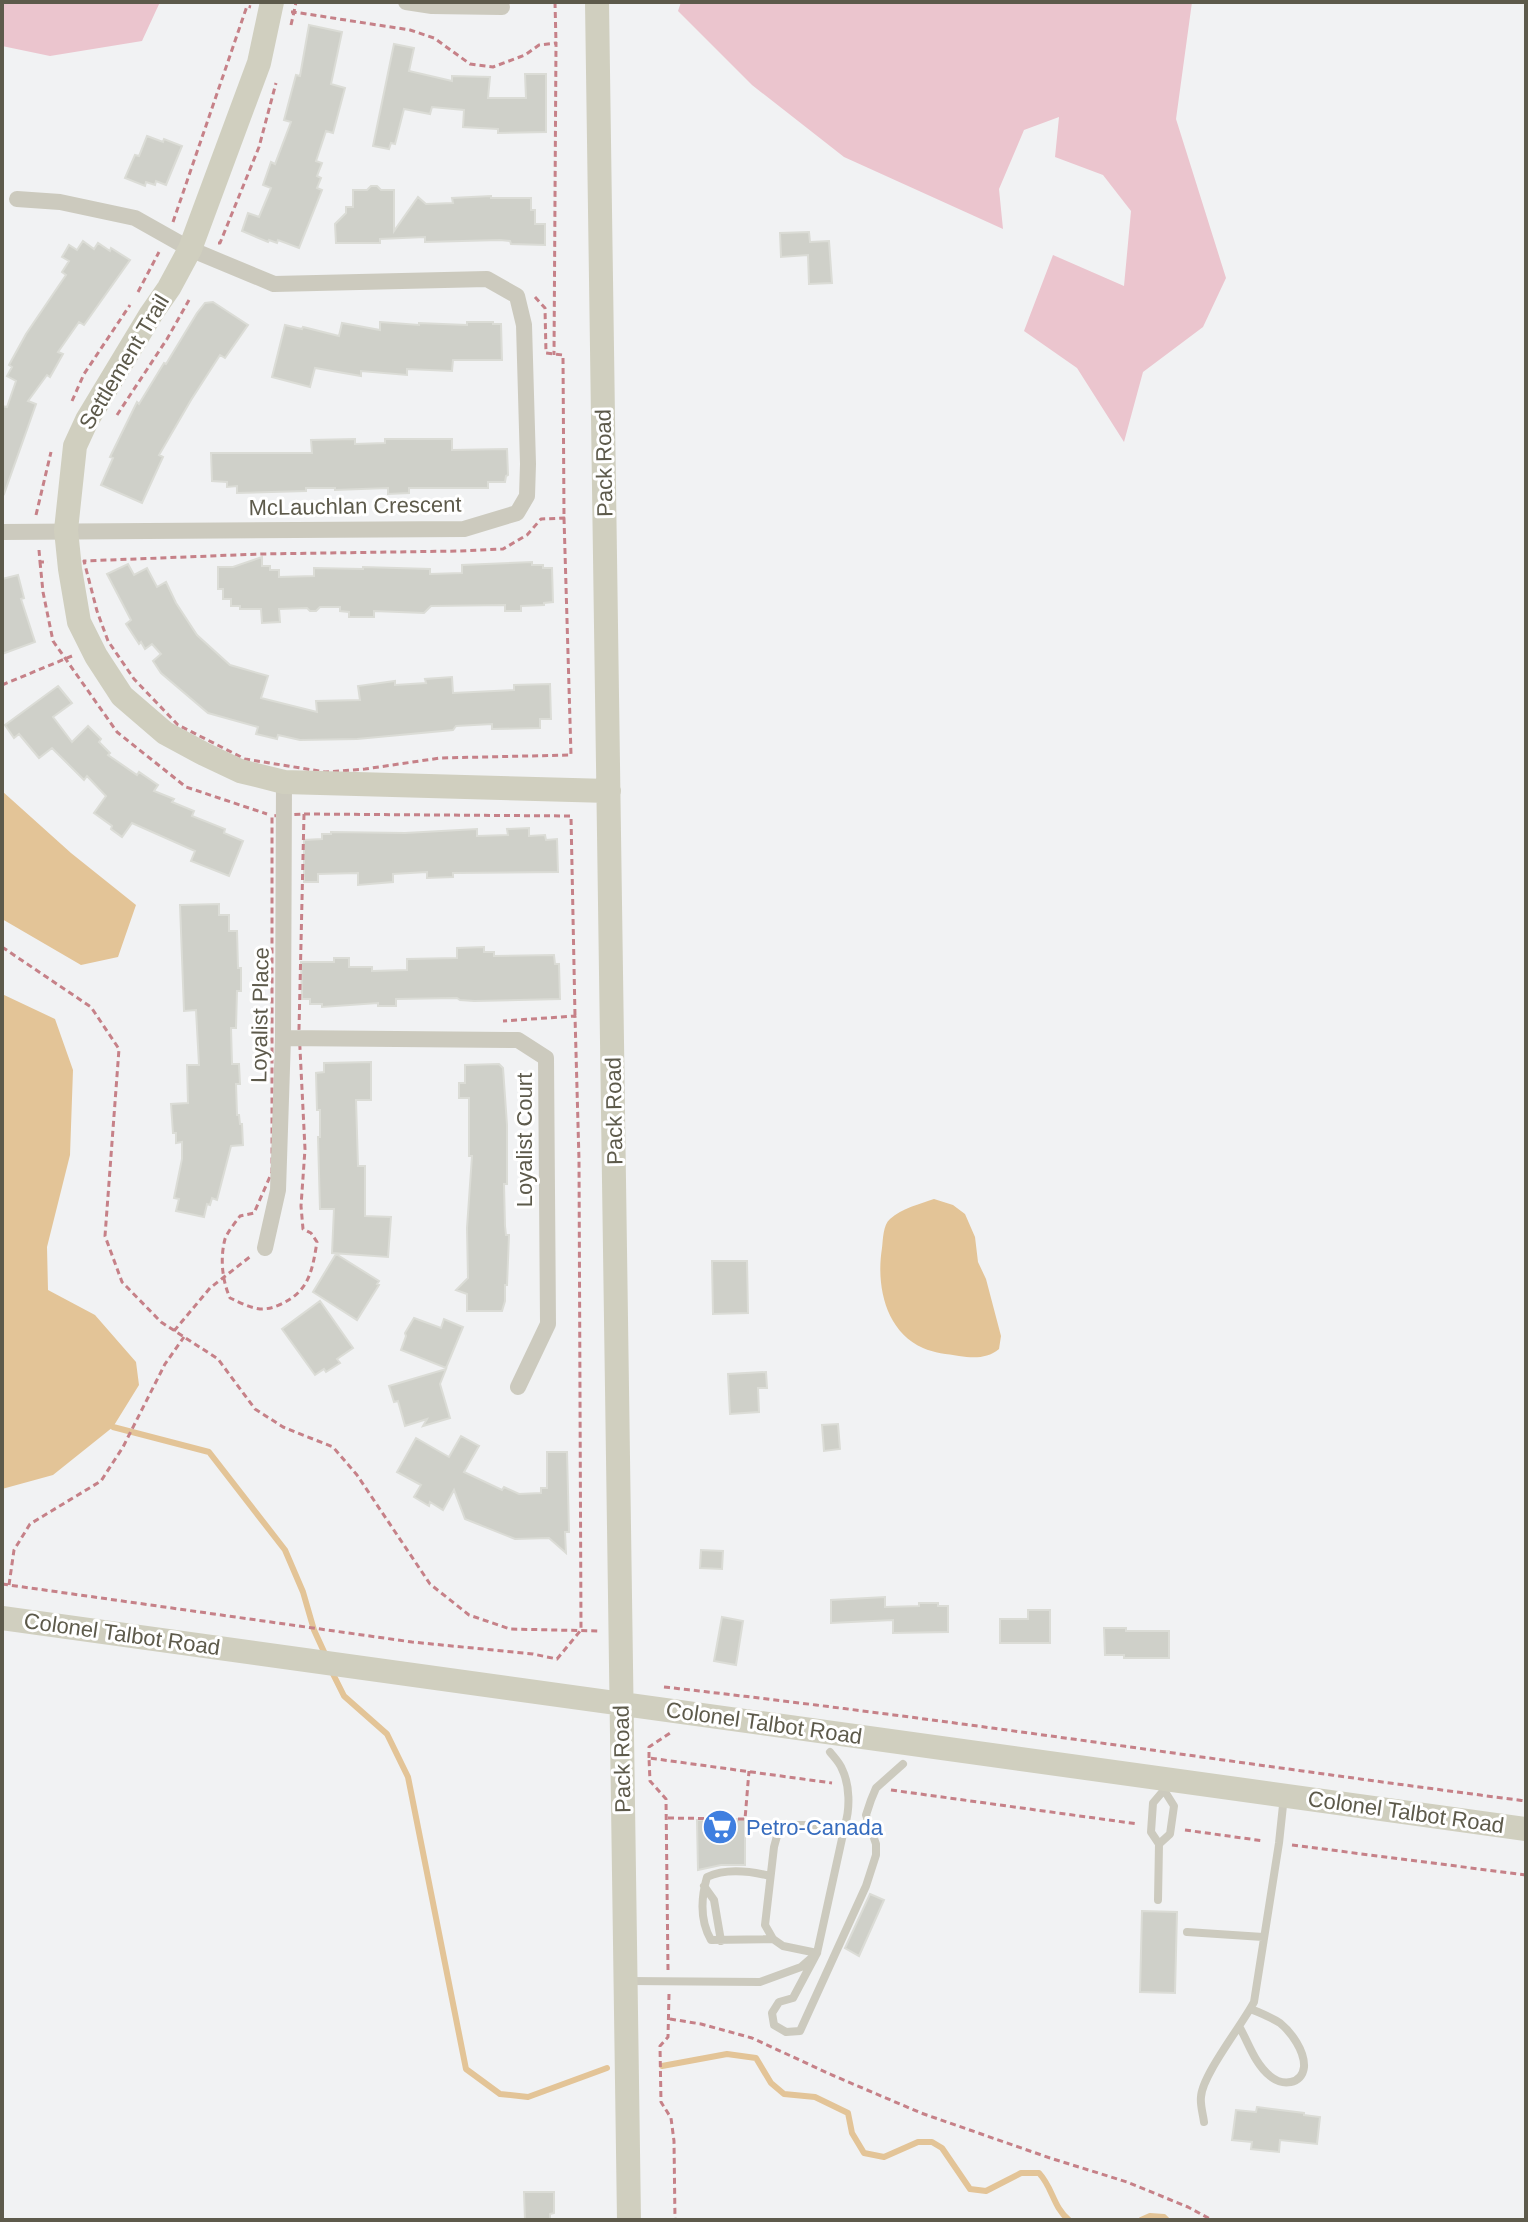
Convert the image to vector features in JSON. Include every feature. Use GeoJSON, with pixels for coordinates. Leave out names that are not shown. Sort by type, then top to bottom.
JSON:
{"type":"FeatureCollection","features":[{"type":"Feature","properties":{"kind":"street","name":"Settlement Trail"},"geometry":{"type":"LineString","coordinates":[[272,2],[259,63],[190,249],[87,420],[75,446],[66,530],[79,622],[122,696],[165,733],[240,771],[284,782],[609,791]]}},
{"type":"Feature","properties":{"kind":"street"},"geometry":{"type":"LineString","coordinates":[[406,2],[432,6],[502,7]]}},
{"type":"Feature","properties":{"kind":"street","name":"Pack Road"},"geometry":{"type":"LineString","coordinates":[[597,2],[629,2220]]}},
{"type":"Feature","properties":{"kind":"street"},"geometry":{"type":"LineString","coordinates":[[17,199],[60,202],[135,218],[190,249]]}},
{"type":"Feature","properties":{"kind":"street","name":"McLauchlan Crescent"},"geometry":{"type":"LineString","coordinates":[[66,530],[464,529],[517,513],[527,496],[524,325],[517,296],[487,279],[274,284],[190,249]]}},
{"type":"Feature","properties":{"kind":"street"},"geometry":{"type":"LineString","coordinates":[[2,532],[66,530]]}},
{"type":"Feature","properties":{"kind":"street","name":"Loyalist Place"},"geometry":{"type":"LineString","coordinates":[[265,1248],[278,1190],[283,1038],[284,782]]}},
{"type":"Feature","properties":{"kind":"street","name":"Loyalist Court"},"geometry":{"type":"LineString","coordinates":[[283,1038],[518,1040],[546,1058],[548,1324],[518,1387]]}},
{"type":"Feature","properties":{"kind":"street","name":"Colonel Talbot Road"},"geometry":{"type":"LineString","coordinates":[[2,1618],[622,1693],[1165,1784],[1284,1796],[1526,1829]]}},
{"type":"Feature","properties":{"kind":"lane"},"geometry":{"type":"LineString","coordinates":[[830,1752],[842,1769],[848,1814],[817,1953],[793,1998],[779,2002],[772,2013],[774,2025],[786,2032],[800,2031],[866,1886],[876,1855],[876,1844],[866,1815],[876,1788],[903,1764]]}},
{"type":"Feature","properties":{"kind":"lane"},"geometry":{"type":"LineString","coordinates":[[1158,1900],[1159,1844],[1151,1832],[1153,1803],[1165,1784]]}},
{"type":"Feature","properties":{"kind":"lane"},"geometry":{"type":"LineString","coordinates":[[1159,1844],[1170,1834],[1174,1806],[1165,1784]]}},
{"type":"Feature","properties":{"kind":"lane"},"geometry":{"type":"LineString","coordinates":[[1204,2122],[1200,2095],[1208,2074],[1240,2028],[1257,1990],[1284,1796]]}},
{"type":"Feature","properties":{"kind":"lane"},"geometry":{"type":"LineString","coordinates":[[848,1814],[857,1819],[866,1815]]}},
{"type":"Feature","properties":{"kind":"lane"},"geometry":{"type":"LineString","coordinates":[[817,1953],[783,1946],[773,1939],[765,1925],[774,1847],[780,1825],[845,1825]]}},
{"type":"Feature","properties":{"kind":"lane"},"geometry":{"type":"LineString","coordinates":[[770,1876],[748,1871],[714,1873],[707,1877],[702,1899],[705,1929],[711,1940],[773,1939]]}},
{"type":"Feature","properties":{"kind":"lane"},"geometry":{"type":"LineString","coordinates":[[1187,1932],[1263,1937]]}},
{"type":"Feature","properties":{"kind":"lane"},"geometry":{"type":"LineString","coordinates":[[625,1981],[760,1982],[801,1967],[817,1953]]}},
{"type":"Feature","properties":{"kind":"lane"},"geometry":{"type":"LineString","coordinates":[[1240,2028],[1259,2065],[1269,2076],[1278,2082],[1290,2083],[1302,2074],[1302,2054],[1288,2032],[1279,2023],[1251,2009]]}},
{"type":"Feature","properties":{"kind":"path"},"geometry":{"type":"LineString","coordinates":[[554,355],[555,2]]}},
{"type":"Feature","properties":{"kind":"path"},"geometry":{"type":"LineString","coordinates":[[290,27],[294,12],[410,30],[434,38],[470,64],[493,67],[525,55],[539,45],[556,43]]}},
{"type":"Feature","properties":{"kind":"path"},"geometry":{"type":"LineString","coordinates":[[220,243],[259,147],[278,72]]}},
{"type":"Feature","properties":{"kind":"path"},"geometry":{"type":"LineString","coordinates":[[529,289],[545,308],[546,353],[563,355],[571,755],[440,758],[325,772],[245,759],[178,725],[134,679],[108,641],[84,561],[503,549],[527,535],[541,519],[564,518]]}},
{"type":"Feature","properties":{"kind":"path"},"geometry":{"type":"LineString","coordinates":[[110,425],[190,298]]}},
{"type":"Feature","properties":{"kind":"path"},"geometry":{"type":"LineString","coordinates":[[2,685],[92,648]]}},
{"type":"Feature","properties":{"kind":"path"},"geometry":{"type":"LineString","coordinates":[[2,1584],[412,1642],[557,1659],[581,1630],[579,1175],[571,816],[304,814]]}},
{"type":"Feature","properties":{"kind":"path"},"geometry":{"type":"LineString","coordinates":[[2,947],[91,1007],[119,1049],[105,1236],[122,1282],[161,1322],[218,1359],[255,1409],[283,1427],[333,1447],[357,1475],[430,1584],[469,1615],[510,1629],[621,1632]]}},
{"type":"Feature","properties":{"kind":"path"},"geometry":{"type":"LineString","coordinates":[[501,1021],[575,1016]]}},
{"type":"Feature","properties":{"kind":"path"},"geometry":{"type":"LineString","coordinates":[[174,1331],[210,1288],[241,1262],[265,1248]]}},
{"type":"Feature","properties":{"kind":"path"},"geometry":{"type":"LineString","coordinates":[[9,1585],[14,1550],[30,1524],[101,1481],[123,1447],[165,1364],[184,1337]]}},
{"type":"Feature","properties":{"kind":"path"},"geometry":{"type":"LineString","coordinates":[[622,1693],[806,1703],[1526,1801]]}},
{"type":"Feature","properties":{"kind":"path"},"geometry":{"type":"LineString","coordinates":[[675,2220],[674,2141],[671,2118],[661,2102],[660,2046],[668,2037],[670,2019],[666,1799],[650,1781],[649,1758],[846,1785]]}},
{"type":"Feature","properties":{"kind":"path"},"geometry":{"type":"LineString","coordinates":[[667,1818],[745,1819],[749,1771]]}},
{"type":"Feature","properties":{"kind":"path"},"geometry":{"type":"LineString","coordinates":[[876,1788],[1152,1826]]}},
{"type":"Feature","properties":{"kind":"path"},"geometry":{"type":"LineString","coordinates":[[1171,1829],[1526,1875]]}},
{"type":"Feature","properties":{"kind":"path"},"geometry":{"type":"LineString","coordinates":[[670,2019],[752,2038],[921,2113],[1127,2182],[1212,2220]]}},
{"type":"Feature","properties":{"kind":"shaded area"},"geometry":{"type":"Polygon","coordinates":[[[2,2],[160,2],[142,41],[50,56],[2,46],[2,2]]]}},
{"type":"Feature","properties":{"kind":"shaded area"},"geometry":{"type":"Polygon","coordinates":[[[681,2],[1192,2],[1176,119],[1226,278],[1203,327],[1143,372],[1124,442],[1077,368],[1024,331],[1053,255],[1124,286],[1131,211],[1103,175],[1055,157],[1059,117],[1024,130],[999,189],[1003,229],[844,157],[752,85],[678,11],[681,2]]]}},
{"type":"Feature","properties":{"kind":"shaded area"},"geometry":{"type":"Polygon","coordinates":[[[2,791],[71,853],[136,905],[118,957],[81,965],[2,919],[2,791]]]}},
{"type":"Feature","properties":{"kind":"shaded area"},"geometry":{"type":"Polygon","coordinates":[[[2,994],[55,1019],[73,1070],[70,1155],[47,1247],[48,1290],[95,1315],[136,1362],[139,1385],[113,1427],[53,1475],[2,1489],[2,994]]]}},
{"type":"Feature","properties":{"kind":"shaded area"},"geometry":{"type":"Polygon","coordinates":[[[934,1199],[953,1205],[965,1214],[975,1237],[978,1262],[986,1279],[1001,1336],[999,1349],[990,1355],[964,1357],[923,1348],[900,1330],[886,1306],[880,1262],[886,1225],[900,1212],[934,1199]]]}},
{"type":"Feature","properties":{"kind":"building"},"geometry":{"type":"Polygon","coordinates":[[[309,25],[342,32],[331,84],[345,88],[333,133],[326,131],[316,161],[322,163],[317,188],[322,190],[299,248],[278,240],[277,243],[268,242],[242,231],[248,213],[259,217],[271,188],[263,185],[271,162],[275,164],[291,122],[284,120],[296,75],[300,76],[309,25]]]}},
{"type":"Feature","properties":{"kind":"building"},"geometry":{"type":"Polygon","coordinates":[[[394,44],[414,48],[409,71],[452,81],[452,76],[490,77],[488,98],[526,98],[525,74],[546,74],[546,132],[498,133],[498,129],[463,127],[464,110],[432,107],[430,114],[404,109],[395,144],[391,143],[389,149],[373,146],[394,44]]]}},
{"type":"Feature","properties":{"kind":"building"},"geometry":{"type":"Polygon","coordinates":[[[147,136],[182,146],[166,185],[156,181],[155,185],[146,182],[145,186],[125,178],[147,136]]]}},
{"type":"Feature","properties":{"kind":"building"},"geometry":{"type":"Polygon","coordinates":[[[371,186],[394,190],[394,231],[418,197],[426,204],[453,203],[452,198],[531,198],[535,224],[545,224],[545,245],[511,244],[510,241],[500,240],[425,242],[425,237],[380,239],[380,243],[336,243],[335,224],[346,213],[346,207],[353,207],[353,190],[367,190],[371,186]]]}},
{"type":"Feature","properties":{"kind":"building"},"geometry":{"type":"Polygon","coordinates":[[[809,232],[810,242],[829,241],[832,283],[809,284],[808,255],[781,257],[780,233],[809,232]]]}},
{"type":"Feature","properties":{"kind":"building"},"geometry":{"type":"Polygon","coordinates":[[[83,241],[94,249],[98,243],[110,251],[111,248],[130,260],[84,325],[79,322],[58,352],[63,354],[50,377],[47,375],[28,401],[36,404],[4,494],[2,406],[7,407],[16,381],[7,376],[12,367],[9,365],[66,275],[62,272],[69,261],[62,257],[69,245],[77,250],[83,241]]]}},
{"type":"Feature","properties":{"kind":"building"},"geometry":{"type":"Polygon","coordinates":[[[213,302],[248,325],[225,358],[220,355],[191,400],[159,455],[163,457],[142,503],[101,485],[113,458],[110,457],[137,402],[139,404],[197,313],[205,303],[213,302]]]}},
{"type":"Feature","properties":{"kind":"building"},"geometry":{"type":"Polygon","coordinates":[[[380,322],[501,324],[502,360],[453,360],[452,371],[407,369],[407,375],[361,371],[361,376],[315,368],[310,387],[272,377],[285,325],[339,336],[342,323],[380,330],[380,322]]]}},
{"type":"Feature","properties":{"kind":"building"},"geometry":{"type":"Polygon","coordinates":[[[355,439],[355,444],[385,443],[385,439],[452,439],[452,450],[507,449],[508,475],[505,482],[488,482],[488,488],[409,488],[409,493],[388,494],[388,488],[306,488],[306,491],[237,493],[237,486],[227,487],[227,482],[212,481],[211,453],[312,453],[311,440],[355,439]]]}},
{"type":"Feature","properties":{"kind":"building"},"geometry":{"type":"Polygon","coordinates":[[[262,557],[262,566],[279,570],[279,577],[314,576],[314,568],[430,569],[430,574],[462,573],[462,565],[532,562],[532,565],[552,568],[553,602],[521,606],[521,611],[505,611],[505,605],[431,606],[424,613],[374,611],[374,617],[349,617],[349,612],[340,611],[340,607],[320,607],[316,611],[307,608],[279,609],[280,622],[262,623],[261,609],[240,609],[240,606],[231,606],[231,599],[223,599],[223,589],[218,589],[218,567],[233,567],[262,557]]]}},
{"type":"Feature","properties":{"kind":"building"},"geometry":{"type":"Polygon","coordinates":[[[128,564],[134,575],[147,568],[157,587],[166,582],[197,635],[230,665],[268,676],[261,698],[317,712],[316,701],[360,700],[358,686],[395,681],[395,685],[426,683],[425,679],[452,677],[453,693],[514,690],[514,685],[550,684],[551,719],[540,719],[540,728],[492,729],[492,724],[456,726],[453,730],[357,739],[300,740],[278,735],[277,739],[256,734],[258,727],[208,713],[161,673],[153,661],[161,654],[152,644],[145,649],[141,642],[139,644],[126,624],[131,620],[107,574],[128,564]]]}},
{"type":"Feature","properties":{"kind":"building"},"geometry":{"type":"Polygon","coordinates":[[[18,575],[24,598],[21,599],[35,642],[2,654],[2,579],[18,575]]]}},
{"type":"Feature","properties":{"kind":"building"},"geometry":{"type":"Polygon","coordinates":[[[58,686],[72,703],[53,717],[72,742],[88,726],[101,739],[99,742],[110,753],[108,755],[158,785],[154,791],[194,811],[192,816],[225,829],[224,833],[243,841],[229,876],[191,861],[195,851],[132,823],[122,837],[94,813],[106,796],[87,776],[84,780],[52,748],[39,758],[19,734],[14,738],[5,725],[58,686]]]}},
{"type":"Feature","properties":{"kind":"building"},"geometry":{"type":"Polygon","coordinates":[[[529,828],[529,836],[545,835],[546,840],[557,839],[558,872],[453,873],[453,877],[427,878],[427,872],[393,874],[393,882],[358,885],[358,873],[318,874],[318,882],[304,882],[304,840],[322,839],[322,834],[477,829],[477,836],[508,835],[507,829],[529,828]]]}},
{"type":"Feature","properties":{"kind":"building"},"geometry":{"type":"Polygon","coordinates":[[[219,904],[219,915],[229,915],[229,931],[237,931],[238,968],[241,968],[236,1028],[231,1028],[232,1064],[239,1064],[237,1115],[242,1124],[243,1145],[231,1146],[217,1200],[212,1198],[210,1205],[207,1204],[204,1217],[176,1211],[179,1199],[174,1198],[182,1159],[182,1142],[176,1143],[176,1133],[173,1133],[171,1104],[188,1103],[187,1065],[199,1065],[196,1010],[184,1011],[180,905],[219,904]]]}},
{"type":"Feature","properties":{"kind":"building"},"geometry":{"type":"Polygon","coordinates":[[[484,947],[484,952],[494,952],[494,956],[554,955],[555,964],[559,964],[560,999],[396,999],[396,1006],[378,1006],[378,1003],[322,1007],[322,1004],[310,1004],[310,999],[302,999],[301,962],[334,962],[334,958],[349,958],[349,967],[372,967],[372,971],[407,970],[407,959],[457,958],[457,948],[484,947]]]}},
{"type":"Feature","properties":{"kind":"building"},"geometry":{"type":"Polygon","coordinates":[[[371,1062],[371,1100],[356,1100],[358,1166],[365,1166],[365,1216],[391,1217],[388,1257],[332,1253],[334,1209],[320,1209],[320,1110],[317,1110],[316,1073],[324,1072],[324,1063],[371,1062]]]}},
{"type":"Feature","properties":{"kind":"building"},"geometry":{"type":"Polygon","coordinates":[[[499,1064],[503,1068],[507,1125],[507,1184],[504,1184],[505,1226],[506,1235],[509,1235],[505,1301],[502,1311],[467,1311],[467,1294],[456,1290],[468,1278],[467,1228],[472,1156],[469,1156],[469,1098],[459,1098],[459,1083],[465,1083],[465,1065],[499,1064]]]}},
{"type":"Feature","properties":{"kind":"building"},"geometry":{"type":"Polygon","coordinates":[[[336,1254],[379,1281],[357,1320],[313,1292],[336,1254]]]}},
{"type":"Feature","properties":{"kind":"building"},"geometry":{"type":"Polygon","coordinates":[[[712,1261],[747,1261],[748,1313],[713,1314],[712,1261]]]}},
{"type":"Feature","properties":{"kind":"building"},"geometry":{"type":"Polygon","coordinates":[[[320,1301],[353,1348],[337,1359],[340,1363],[315,1375],[282,1329],[320,1301]]]}},
{"type":"Feature","properties":{"kind":"building"},"geometry":{"type":"Polygon","coordinates":[[[414,1318],[441,1328],[444,1319],[463,1327],[446,1368],[401,1350],[405,1333],[414,1318]]]}},
{"type":"Feature","properties":{"kind":"building"},"geometry":{"type":"Polygon","coordinates":[[[446,1369],[440,1384],[450,1418],[423,1426],[427,1419],[405,1426],[398,1401],[394,1402],[389,1386],[446,1369]]]}},
{"type":"Feature","properties":{"kind":"building"},"geometry":{"type":"Polygon","coordinates":[[[766,1372],[767,1388],[758,1388],[759,1412],[730,1414],[728,1374],[766,1372]]]}},
{"type":"Feature","properties":{"kind":"building"},"geometry":{"type":"Polygon","coordinates":[[[838,1424],[840,1449],[824,1451],[822,1425],[838,1424]]]}},
{"type":"Feature","properties":{"kind":"building"},"geometry":{"type":"Polygon","coordinates":[[[461,1436],[479,1446],[464,1472],[502,1490],[504,1487],[519,1494],[541,1493],[541,1488],[547,1488],[547,1452],[567,1452],[569,1532],[565,1532],[566,1553],[549,1538],[515,1539],[465,1519],[454,1490],[443,1510],[414,1497],[421,1485],[397,1472],[416,1438],[449,1457],[461,1436]]]}},
{"type":"Feature","properties":{"kind":"building"},"geometry":{"type":"Polygon","coordinates":[[[701,1550],[723,1551],[722,1569],[700,1568],[701,1550]]]}},
{"type":"Feature","properties":{"kind":"building"},"geometry":{"type":"Polygon","coordinates":[[[885,1597],[885,1607],[919,1606],[919,1603],[948,1606],[948,1632],[893,1633],[893,1620],[831,1623],[831,1600],[885,1597]]]}},
{"type":"Feature","properties":{"kind":"building"},"geometry":{"type":"Polygon","coordinates":[[[1028,1610],[1050,1610],[1050,1643],[1000,1643],[1000,1619],[1028,1619],[1028,1610]]]}},
{"type":"Feature","properties":{"kind":"building"},"geometry":{"type":"Polygon","coordinates":[[[722,1617],[743,1621],[736,1665],[714,1661],[722,1617]]]}},
{"type":"Feature","properties":{"kind":"building"},"geometry":{"type":"Polygon","coordinates":[[[1104,1628],[1169,1631],[1169,1658],[1105,1655],[1104,1628]]]}},
{"type":"Feature","properties":{"kind":"building"},"geometry":{"type":"Polygon","coordinates":[[[745,1819],[745,1865],[721,1865],[698,1870],[697,1820],[745,1819]]]}},
{"type":"Feature","properties":{"kind":"building"},"geometry":{"type":"Polygon","coordinates":[[[870,1894],[884,1900],[859,1956],[845,1948],[870,1894]]]}},
{"type":"Feature","properties":{"kind":"building"},"geometry":{"type":"Polygon","coordinates":[[[1142,1911],[1177,1912],[1175,1993],[1140,1992],[1142,1911]]]}},
{"type":"Feature","properties":{"kind":"building"},"geometry":{"type":"Polygon","coordinates":[[[1257,2107],[1320,2117],[1317,2144],[1280,2140],[1279,2152],[1251,2149],[1252,2142],[1232,2140],[1236,2110],[1256,2112],[1257,2107]]]}},
{"type":"Feature","properties":{"kind":"building"},"geometry":{"type":"Polygon","coordinates":[[[524,2192],[554,2192],[554,2213],[550,2214],[550,2220],[525,2220],[524,2192]]]}},
{"type":"Feature","properties":{"kind":"waterway"},"geometry":{"type":"LineString","coordinates":[[113,1427],[209,1452],[285,1550],[325,1654]]}},
{"type":"Feature","properties":{"kind":"waterway"},"geometry":{"type":"LineString","coordinates":[[332,1672],[344,1696],[387,1734],[408,1777],[466,2069],[500,2094],[528,2097],[607,2068]]}},
{"type":"Feature","properties":{"kind":"waterway"},"geometry":{"type":"LineString","coordinates":[[662,2066],[727,2054],[756,2058],[771,2083],[784,2094],[815,2097],[848,2113],[852,2133],[864,2153],[884,2157],[918,2142],[932,2142],[942,2148],[970,2189],[986,2191],[1021,2173],[1039,2173],[1069,2220]]}},
{"type":"Feature","properties":{"kind":"waterway"},"geometry":{"type":"LineString","coordinates":[[1141,2220],[1150,2216],[1167,2220]]}},
{"type":"Feature","properties":{"kind":"place","name":"Petro-Canada"},"geometry":{"type":"Point","coordinates":[720,1827]}}]}
